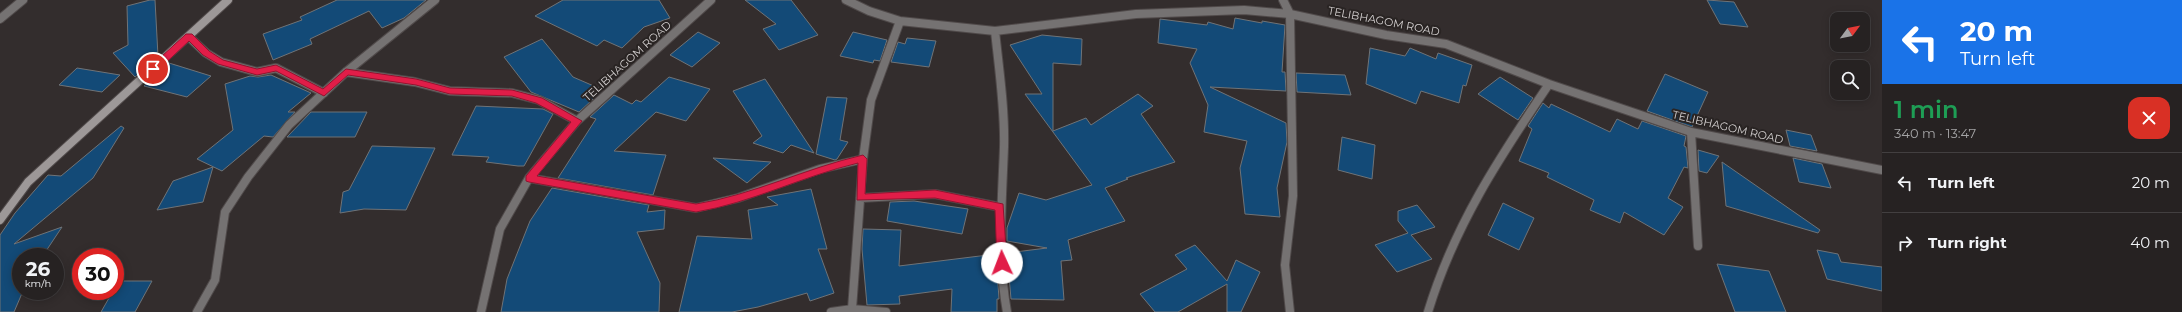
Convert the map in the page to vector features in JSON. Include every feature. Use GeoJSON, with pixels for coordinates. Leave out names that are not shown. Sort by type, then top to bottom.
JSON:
{"type":"FeatureCollection","features":[{"type":"Feature","properties":{"kind":"street"},"geometry":{"type":"LineString","coordinates":[[0,19],[23,0]]}},
{"type":"Feature","properties":{"kind":"street"},"geometry":{"type":"LineString","coordinates":[[0,220],[28,182],[228,0]]}},
{"type":"Feature","properties":{"kind":"street"},"geometry":{"type":"LineString","coordinates":[[197,312],[215,280],[225,212],[248,177],[289,125],[346,72],[435,0]]}},
{"type":"Feature","properties":{"kind":"street","name":"TELIBHAGOM ROAD"},"geometry":{"type":"LineString","coordinates":[[481,312],[500,229],[529,178],[577,121],[711,0]]}},
{"type":"Feature","properties":{"kind":"street","name":"TELIBHAGOM ROAD"},"geometry":{"type":"LineString","coordinates":[[846,0],[869,12],[900,21],[994,32],[1136,14],[1244,10],[1290,14],[1386,35],[1446,44],[1549,84],[1691,132],[1882,170]]}},
{"type":"Feature","properties":{"kind":"street"},"geometry":{"type":"LineString","coordinates":[[1283,0],[1290,14],[1293,196],[1285,265],[1290,312]]}},
{"type":"Feature","properties":{"kind":"street"},"geometry":{"type":"LineString","coordinates":[[852,309],[863,159],[871,100],[900,21]]}},
{"type":"Feature","properties":{"kind":"street"},"geometry":{"type":"LineString","coordinates":[[994,32],[1001,88],[1004,146],[1000,207],[1003,291],[1007,312]]}},
{"type":"Feature","properties":{"kind":"street"},"geometry":{"type":"LineString","coordinates":[[189,36],[206,53],[220,62],[257,72],[276,68],[324,93]]}},
{"type":"Feature","properties":{"kind":"street"},"geometry":{"type":"LineString","coordinates":[[346,72],[416,82],[450,91],[512,93],[539,100],[577,121]]}},
{"type":"Feature","properties":{"kind":"street"},"geometry":{"type":"LineString","coordinates":[[1428,312],[1444,263],[1481,191],[1507,145],[1549,84]]}},
{"type":"Feature","properties":{"kind":"street"},"geometry":{"type":"LineString","coordinates":[[1691,132],[1698,246]]}},
{"type":"Feature","properties":{"kind":"street"},"geometry":{"type":"LineString","coordinates":[[529,178],[696,208],[722,204],[828,167],[863,159]]}},
{"type":"Feature","properties":{"kind":"street"},"geometry":{"type":"LineString","coordinates":[[860,198],[935,194],[1000,207]]}},
{"type":"Feature","properties":{"kind":"street"},"geometry":{"type":"LineString","coordinates":[[832,312],[852,309],[886,312]]}},
{"type":"Feature","properties":{"kind":"building"},"geometry":{"type":"Polygon","coordinates":[[[155,0],[158,56],[135,77],[113,53],[128,45],[127,6],[155,0]]]}},
{"type":"Feature","properties":{"kind":"building"},"geometry":{"type":"Polygon","coordinates":[[[337,0],[426,0],[404,18],[382,28],[369,11],[310,39],[312,44],[273,60],[263,34],[302,20],[300,17],[337,0]]]}},
{"type":"Feature","properties":{"kind":"building"},"geometry":{"type":"Polygon","coordinates":[[[563,0],[659,0],[670,18],[644,27],[622,48],[604,40],[597,46],[535,16],[563,0]]]}},
{"type":"Feature","properties":{"kind":"building"},"geometry":{"type":"Polygon","coordinates":[[[745,0],[791,0],[818,35],[779,50],[763,29],[776,24],[745,0]]]}},
{"type":"Feature","properties":{"kind":"building"},"geometry":{"type":"Polygon","coordinates":[[[1707,0],[1734,2],[1748,27],[1720,24],[1707,0]]]}},
{"type":"Feature","properties":{"kind":"building"},"geometry":{"type":"Polygon","coordinates":[[[1235,18],[1262,23],[1262,21],[1285,25],[1282,72],[1285,72],[1286,91],[1210,87],[1286,123],[1287,142],[1277,188],[1280,217],[1245,214],[1240,168],[1247,141],[1204,132],[1208,105],[1190,63],[1197,49],[1158,43],[1160,19],[1207,25],[1208,22],[1233,29],[1235,18]]]}},
{"type":"Feature","properties":{"kind":"building"},"geometry":{"type":"Polygon","coordinates":[[[698,32],[720,43],[692,67],[670,55],[698,32]]]}},
{"type":"Feature","properties":{"kind":"building"},"geometry":{"type":"Polygon","coordinates":[[[853,32],[887,40],[880,61],[874,60],[873,63],[840,56],[853,32]]]}},
{"type":"Feature","properties":{"kind":"building"},"geometry":{"type":"Polygon","coordinates":[[[1042,35],[1082,39],[1081,65],[1053,63],[1053,131],[1086,118],[1091,125],[1138,94],[1153,106],[1141,114],[1175,162],[1126,178],[1128,179],[1105,188],[1125,221],[1068,240],[1072,260],[1061,261],[1064,300],[1011,299],[1007,253],[1047,248],[1007,241],[1007,228],[1019,193],[1046,200],[1092,185],[1025,94],[1042,94],[1010,45],[1042,35]]]}},
{"type":"Feature","properties":{"kind":"building"},"geometry":{"type":"Polygon","coordinates":[[[907,38],[936,41],[929,67],[891,62],[898,42],[905,44],[907,38]]]}},
{"type":"Feature","properties":{"kind":"building"},"geometry":{"type":"Polygon","coordinates":[[[542,39],[573,77],[603,90],[579,112],[531,92],[504,57],[542,39]]]}},
{"type":"Feature","properties":{"kind":"building"},"geometry":{"type":"Polygon","coordinates":[[[1370,48],[1405,56],[1410,48],[1436,59],[1438,53],[1472,65],[1466,86],[1463,85],[1459,103],[1421,91],[1416,104],[1366,84],[1370,48]]]}},
{"type":"Feature","properties":{"kind":"building"},"geometry":{"type":"Polygon","coordinates":[[[169,63],[211,76],[187,97],[144,86],[159,70],[159,72],[169,63]]]}},
{"type":"Feature","properties":{"kind":"building"},"geometry":{"type":"Polygon","coordinates":[[[77,68],[120,75],[102,92],[59,85],[77,68]]]}},
{"type":"Feature","properties":{"kind":"building"},"geometry":{"type":"Polygon","coordinates":[[[1296,73],[1345,75],[1351,95],[1297,92],[1296,73]]]}},
{"type":"Feature","properties":{"kind":"building"},"geometry":{"type":"Polygon","coordinates":[[[1665,74],[1708,92],[1692,127],[1647,111],[1665,74]]]}},
{"type":"Feature","properties":{"kind":"building"},"geometry":{"type":"Polygon","coordinates":[[[271,75],[311,93],[288,112],[295,112],[273,137],[264,136],[222,171],[197,159],[233,130],[225,84],[250,76],[258,77],[271,75]]]}},
{"type":"Feature","properties":{"kind":"building"},"geometry":{"type":"Polygon","coordinates":[[[669,77],[710,89],[686,121],[656,112],[614,151],[666,155],[653,195],[558,178],[596,119],[590,117],[614,95],[632,104],[636,100],[641,102],[669,77]]]}},
{"type":"Feature","properties":{"kind":"building"},"geometry":{"type":"Polygon","coordinates":[[[1500,77],[1533,98],[1518,120],[1478,94],[1500,77]]]}},
{"type":"Feature","properties":{"kind":"building"},"geometry":{"type":"Polygon","coordinates":[[[765,79],[814,153],[791,145],[783,153],[753,143],[762,136],[733,91],[765,79]]]}},
{"type":"Feature","properties":{"kind":"building"},"geometry":{"type":"Polygon","coordinates":[[[827,97],[847,98],[840,140],[848,142],[835,160],[816,154],[827,97]]]}},
{"type":"Feature","properties":{"kind":"building"},"geometry":{"type":"Polygon","coordinates":[[[1543,103],[1549,108],[1551,104],[1610,132],[1617,119],[1638,129],[1642,121],[1686,136],[1684,146],[1686,147],[1688,168],[1684,167],[1668,198],[1683,207],[1664,235],[1624,212],[1620,223],[1590,210],[1594,200],[1547,177],[1549,173],[1519,161],[1532,129],[1528,126],[1543,103]]]}},
{"type":"Feature","properties":{"kind":"building"},"geometry":{"type":"Polygon","coordinates":[[[476,106],[543,109],[553,114],[524,166],[518,166],[486,162],[489,157],[452,155],[476,106]]]}},
{"type":"Feature","properties":{"kind":"building"},"geometry":{"type":"Polygon","coordinates":[[[311,112],[367,112],[355,137],[287,137],[311,112]]]}},
{"type":"Feature","properties":{"kind":"building"},"geometry":{"type":"Polygon","coordinates":[[[121,126],[124,128],[93,178],[14,244],[62,227],[48,248],[12,248],[12,300],[19,300],[14,312],[0,312],[0,235],[15,213],[48,175],[61,176],[121,126]]]}},
{"type":"Feature","properties":{"kind":"building"},"geometry":{"type":"Polygon","coordinates":[[[1786,130],[1811,135],[1817,151],[1790,146],[1786,130]]]}},
{"type":"Feature","properties":{"kind":"building"},"geometry":{"type":"Polygon","coordinates":[[[1342,137],[1375,145],[1372,179],[1338,170],[1342,137]]]}},
{"type":"Feature","properties":{"kind":"building"},"geometry":{"type":"Polygon","coordinates":[[[372,146],[435,148],[406,210],[364,209],[340,213],[343,192],[349,190],[372,146]]]}},
{"type":"Feature","properties":{"kind":"building"},"geometry":{"type":"Polygon","coordinates":[[[1698,150],[1719,156],[1707,173],[1699,171],[1698,150]]]}},
{"type":"Feature","properties":{"kind":"building"},"geometry":{"type":"Polygon","coordinates":[[[713,158],[771,162],[747,183],[713,158]]]}},
{"type":"Feature","properties":{"kind":"building"},"geometry":{"type":"Polygon","coordinates":[[[1793,158],[1822,164],[1831,188],[1799,182],[1793,158]]]}},
{"type":"Feature","properties":{"kind":"building"},"geometry":{"type":"Polygon","coordinates":[[[1722,162],[1820,230],[1818,233],[1726,206],[1722,162]]]}},
{"type":"Feature","properties":{"kind":"building"},"geometry":{"type":"Polygon","coordinates":[[[213,167],[203,202],[157,210],[173,181],[213,167]]]}},
{"type":"Feature","properties":{"kind":"building"},"geometry":{"type":"Polygon","coordinates":[[[552,188],[649,205],[647,212],[665,210],[664,229],[637,232],[660,283],[659,312],[501,312],[507,279],[530,221],[552,188]]]}},
{"type":"Feature","properties":{"kind":"building"},"geometry":{"type":"Polygon","coordinates":[[[811,189],[827,249],[818,249],[834,293],[810,301],[807,293],[758,307],[732,312],[679,312],[697,236],[752,239],[748,210],[778,205],[767,197],[811,189]]]}},
{"type":"Feature","properties":{"kind":"building"},"geometry":{"type":"Polygon","coordinates":[[[914,201],[968,209],[962,234],[887,221],[890,202],[914,201]]]}},
{"type":"Feature","properties":{"kind":"building"},"geometry":{"type":"Polygon","coordinates":[[[1503,203],[1534,218],[1519,250],[1488,235],[1503,203]]]}},
{"type":"Feature","properties":{"kind":"building"},"geometry":{"type":"Polygon","coordinates":[[[1417,205],[1435,227],[1411,235],[1432,259],[1397,272],[1375,245],[1408,233],[1398,221],[1398,211],[1417,205]]]}},
{"type":"Feature","properties":{"kind":"building"},"geometry":{"type":"Polygon","coordinates":[[[863,229],[901,230],[899,266],[996,254],[999,299],[997,299],[997,312],[951,312],[952,289],[899,296],[900,304],[867,305],[862,249],[863,229]]]}},
{"type":"Feature","properties":{"kind":"building"},"geometry":{"type":"Polygon","coordinates":[[[1195,245],[1227,281],[1236,260],[1260,272],[1241,312],[1227,312],[1227,284],[1178,312],[1155,312],[1140,294],[1187,269],[1175,255],[1195,245]]]}},
{"type":"Feature","properties":{"kind":"building"},"geometry":{"type":"Polygon","coordinates":[[[1817,250],[1838,254],[1841,262],[1882,267],[1882,291],[1827,279],[1817,250]]]}},
{"type":"Feature","properties":{"kind":"building"},"geometry":{"type":"Polygon","coordinates":[[[1717,264],[1769,271],[1786,312],[1735,312],[1717,264]]]}},
{"type":"Feature","properties":{"kind":"building"},"geometry":{"type":"Polygon","coordinates":[[[124,281],[152,281],[135,312],[101,312],[108,300],[124,300],[124,281]]]}},
{"type":"Feature","properties":{"kind":"route"},"geometry":{"type":"LineString","coordinates":[[153,69],[189,36],[206,53],[220,62],[257,72],[276,68],[324,93],[346,72],[416,82],[450,91],[512,93],[539,100],[577,121],[529,178],[696,208],[722,204],[828,167],[850,160],[863,159],[860,198],[935,194],[1000,207],[1002,263]]}}]}
